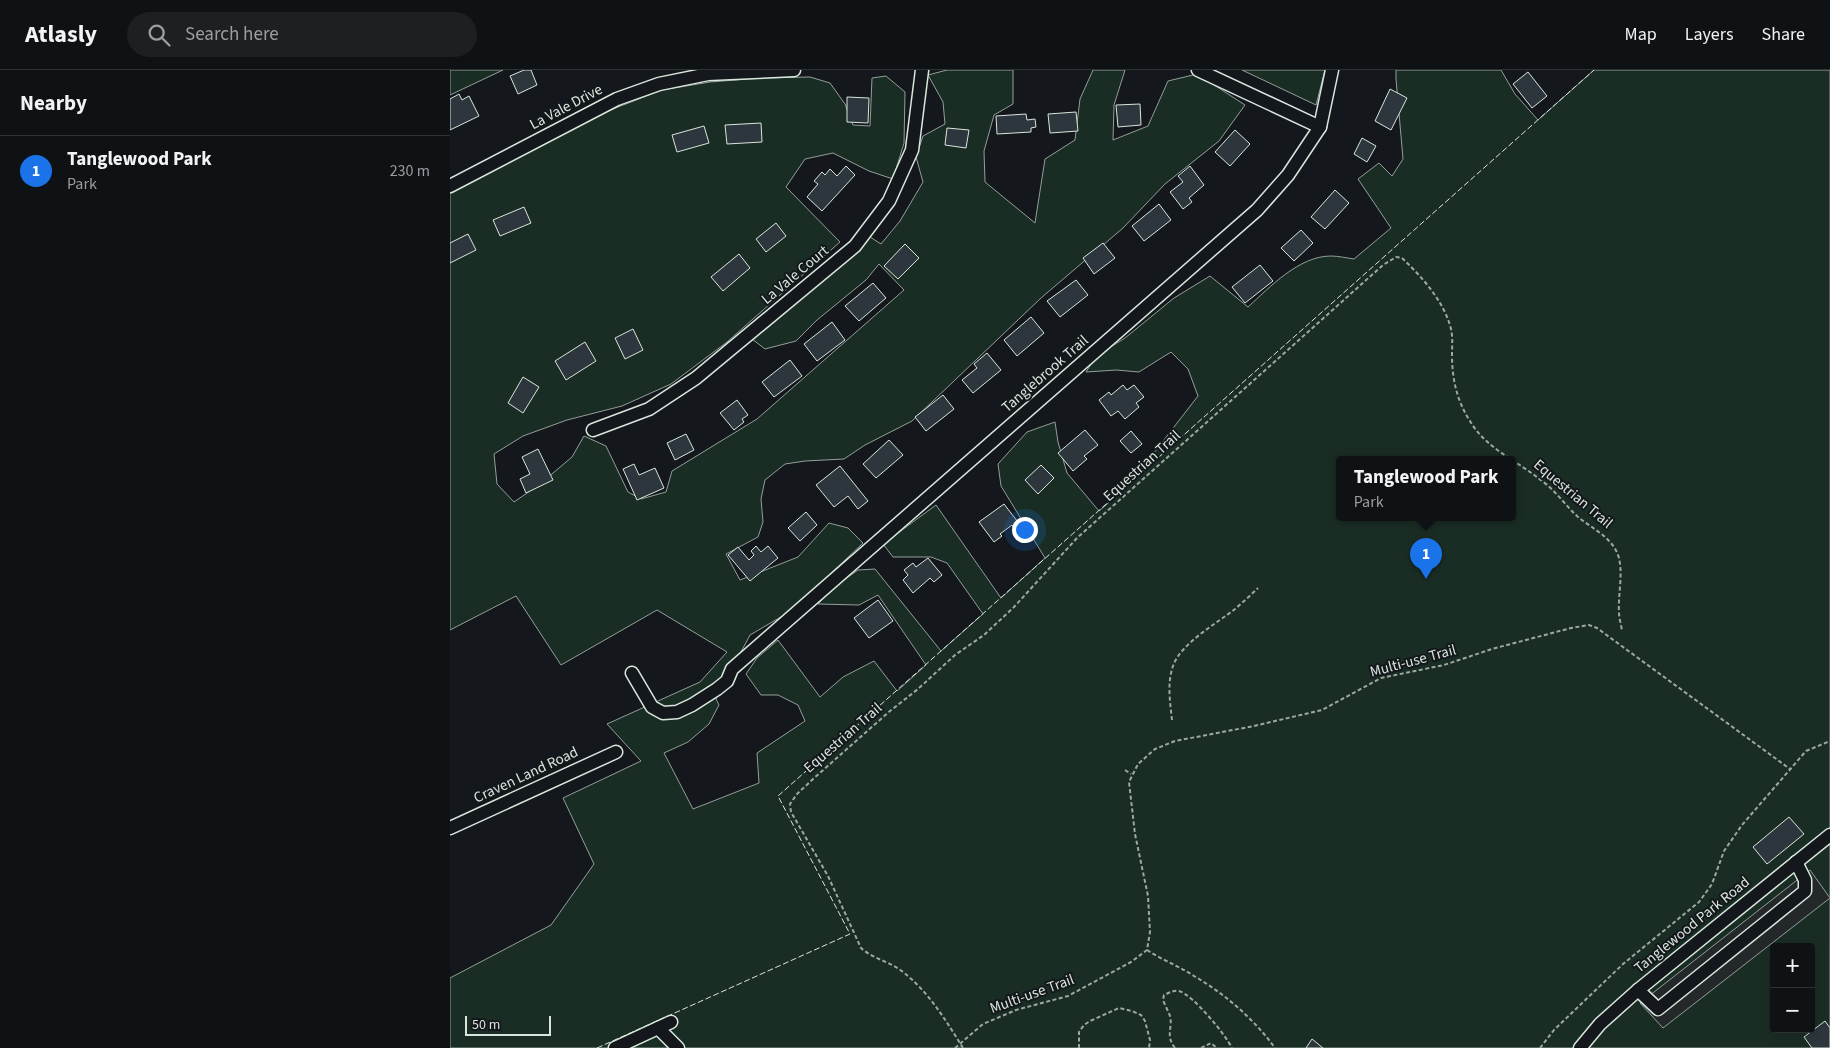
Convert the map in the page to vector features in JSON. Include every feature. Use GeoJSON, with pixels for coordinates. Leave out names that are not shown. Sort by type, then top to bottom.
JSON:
{"type":"FeatureCollection","features":[{"type":"Feature","properties":{"kind":"street","name":"La Vale Drive"},"geometry":{"type":"LineString","coordinates":[[450,186],[616,99],[659,84],[708,74],[794,70]]}},
{"type":"Feature","properties":{"kind":"street","name":"La Vale Court"},"geometry":{"type":"LineString","coordinates":[[593,430],[649,409],[696,378],[855,246],[889,201],[912,150],[922,70]]}},
{"type":"Feature","properties":{"kind":"street"},"geometry":{"type":"LineString","coordinates":[[1198,70],[1320,127]]}},
{"type":"Feature","properties":{"kind":"street","name":"Tanglebrook Trail"},"geometry":{"type":"LineString","coordinates":[[632,673],[652,707],[662,713],[677,712],[692,705],[727,681],[732,669],[1257,210],[1288,175],[1320,127],[1332,70]]}},
{"type":"Feature","properties":{"kind":"street","name":"Craven Land Road"},"geometry":{"type":"LineString","coordinates":[[450,828],[616,752]]}},
{"type":"Feature","properties":{"kind":"street","name":"Tanglewood Park Road"},"geometry":{"type":"LineString","coordinates":[[1580,1048],[1600,1024],[1638,990],[1830,835]]}},
{"type":"Feature","properties":{"kind":"street"},"geometry":{"type":"LineString","coordinates":[[1638,990],[1658,1009],[1777,914],[1805,891],[1805,880],[1796,862]]}},
{"type":"Feature","properties":{"kind":"street"},"geometry":{"type":"LineString","coordinates":[[615,1048],[671,1022]]}},
{"type":"Feature","properties":{"kind":"street"},"geometry":{"type":"LineString","coordinates":[[658,1028],[678,1048]]}},
{"type":"Feature","properties":{"kind":"path","name":"Equestrian Trail"},"geometry":{"type":"LineString","coordinates":[[963,1048],[932,1001],[913,980],[897,968],[861,948],[828,876],[792,812],[790,804],[794,799],[813,779],[890,711],[918,689],[955,655],[984,635],[1014,607],[1077,538],[1383,265],[1396,257],[1402,258],[1414,269],[1438,300],[1447,317],[1453,340],[1453,373],[1456,390],[1470,421],[1485,440],[1508,456]]}},
{"type":"Feature","properties":{"kind":"path","name":"Equestrian Trail"},"geometry":{"type":"LineString","coordinates":[[1516,462],[1557,493],[1578,516],[1607,538],[1614,548],[1620,570],[1619,612],[1622,630]]}},
{"type":"Feature","properties":{"kind":"path"},"geometry":{"type":"LineString","coordinates":[[1172,720],[1169,692],[1170,679],[1173,666],[1180,652],[1238,607],[1258,588]]}},
{"type":"Feature","properties":{"kind":"path","name":"Multi-use Trail"},"geometry":{"type":"LineString","coordinates":[[1132,774],[1138,764],[1155,749],[1175,741],[1254,726],[1322,710],[1381,678],[1444,665],[1571,628],[1589,625],[1598,628],[1790,769]]}},
{"type":"Feature","properties":{"kind":"path"},"geometry":{"type":"LineString","coordinates":[[1540,1048],[1554,1030],[1623,964],[1699,902],[1712,884],[1724,851],[1729,843],[1806,751],[1830,741]]}},
{"type":"Feature","properties":{"kind":"path"},"geometry":{"type":"LineString","coordinates":[[1125,770],[1132,774],[1129,782],[1129,791],[1134,834],[1148,896],[1150,932],[1147,950],[1193,975],[1225,997],[1264,1033],[1275,1048]]}},
{"type":"Feature","properties":{"kind":"path","name":"Multi-use Trail"},"geometry":{"type":"LineString","coordinates":[[955,1048],[984,1024],[1016,1010],[1068,996],[1131,962],[1147,950]]}},
{"type":"Feature","properties":{"kind":"path"},"geometry":{"type":"LineString","coordinates":[[1175,1048],[1170,1042],[1170,1017],[1163,1000],[1164,995],[1172,991],[1178,991],[1198,1004],[1232,1048]]}},
{"type":"Feature","properties":{"kind":"path"},"geometry":{"type":"LineString","coordinates":[[1079,1048],[1079,1032],[1084,1025],[1119,1008],[1140,1015],[1145,1021],[1150,1040],[1149,1048]]}},
{"type":"Feature","properties":{"kind":"path"},"geometry":{"type":"LineString","coordinates":[[1201,1048],[1211,1043],[1217,1048]]}},
{"type":"Feature","properties":{"kind":"green space"},"geometry":{"type":"Polygon","coordinates":[[[450,70],[503,70],[450,95],[450,70]]]}},
{"type":"Feature","properties":{"kind":"green space"},"geometry":{"type":"Polygon","coordinates":[[[947,70],[1013,70],[1013,104],[994,115],[984,151],[985,182],[1035,223],[1045,159],[1075,140],[1080,99],[1093,70],[1125,70],[1114,105],[1113,140],[1148,126],[1168,81],[1197,74],[1245,105],[1219,141],[1165,184],[1123,228],[1041,298],[912,421],[865,445],[844,459],[785,464],[765,480],[761,499],[763,522],[758,537],[726,554],[740,580],[798,557],[829,523],[848,528],[863,543],[791,611],[750,635],[716,699],[719,705],[709,724],[688,742],[664,753],[693,809],[759,783],[757,753],[805,721],[798,705],[778,695],[761,695],[746,674],[757,658],[778,640],[820,697],[843,677],[874,661],[897,691],[926,665],[878,595],[859,605],[818,604],[835,586],[858,570],[875,569],[941,651],[983,614],[947,563],[931,557],[893,557],[883,544],[936,505],[1001,598],[1045,558],[1001,486],[998,464],[1027,432],[1055,422],[1058,442],[1067,473],[1099,511],[1129,485],[1198,396],[1188,369],[1171,352],[1139,372],[1116,370],[1086,372],[1096,356],[1125,338],[1174,298],[1210,276],[1248,307],[1275,282],[1296,267],[1319,257],[1334,256],[1354,259],[1391,228],[1358,179],[1379,163],[1392,176],[1403,159],[1396,70],[1501,70],[1515,94],[1538,120],[1594,70],[1830,70],[1830,1048],[450,1048],[450,978],[551,925],[594,864],[563,798],[641,761],[607,724],[700,682],[727,652],[657,610],[561,665],[516,596],[450,630],[450,192],[592,117],[662,90],[710,82],[810,77],[830,83],[845,104],[853,125],[870,126],[872,78],[886,76],[905,92],[904,143],[893,179],[869,171],[833,153],[805,159],[786,187],[840,242],[727,342],[671,384],[622,406],[567,420],[523,436],[494,454],[497,484],[514,502],[540,484],[572,457],[584,436],[606,446],[628,492],[641,499],[666,492],[672,471],[757,419],[904,290],[879,264],[866,280],[817,320],[796,341],[765,349],[752,339],[867,235],[881,244],[900,221],[923,182],[916,157],[923,136],[945,124],[943,102],[928,75],[947,70]]]}},
{"type":"Feature","properties":{"kind":"green space"},"geometry":{"type":"Polygon","coordinates":[[[1242,70],[1325,70],[1316,105],[1242,70]]]}},
{"type":"Feature","properties":{"kind":"shaded area"},"geometry":{"type":"Polygon","coordinates":[[[1810,870],[1830,898],[1663,1028],[1640,1003],[1810,870]]]}},
{"type":"Feature","properties":{"kind":"building"},"geometry":{"type":"Polygon","coordinates":[[[524,70],[531,70],[537,85],[518,94],[510,76],[524,70]]]}},
{"type":"Feature","properties":{"kind":"building"},"geometry":{"type":"Polygon","coordinates":[[[1528,72],[1547,96],[1532,108],[1513,84],[1528,72]]]}},
{"type":"Feature","properties":{"kind":"building"},"geometry":{"type":"Polygon","coordinates":[[[1390,89],[1407,98],[1391,130],[1375,121],[1390,89]]]}},
{"type":"Feature","properties":{"kind":"building"},"geometry":{"type":"Polygon","coordinates":[[[459,94],[462,100],[469,96],[479,116],[450,130],[450,99],[459,94]]]}},
{"type":"Feature","properties":{"kind":"building"},"geometry":{"type":"Polygon","coordinates":[[[847,97],[869,98],[868,123],[847,122],[847,97]]]}},
{"type":"Feature","properties":{"kind":"building"},"geometry":{"type":"Polygon","coordinates":[[[1140,104],[1141,125],[1118,127],[1116,105],[1140,104]]]}},
{"type":"Feature","properties":{"kind":"building"},"geometry":{"type":"Polygon","coordinates":[[[1076,112],[1078,131],[1050,133],[1048,114],[1076,112]]]}},
{"type":"Feature","properties":{"kind":"building"},"geometry":{"type":"Polygon","coordinates":[[[1026,114],[1027,120],[1035,119],[1036,127],[1031,128],[1031,132],[997,134],[996,116],[1026,114]]]}},
{"type":"Feature","properties":{"kind":"building"},"geometry":{"type":"Polygon","coordinates":[[[761,123],[762,142],[727,144],[725,125],[761,123]]]}},
{"type":"Feature","properties":{"kind":"building"},"geometry":{"type":"Polygon","coordinates":[[[704,126],[709,143],[677,152],[672,135],[704,126]]]}},
{"type":"Feature","properties":{"kind":"building"},"geometry":{"type":"Polygon","coordinates":[[[947,128],[969,130],[966,148],[945,145],[947,128]]]}},
{"type":"Feature","properties":{"kind":"building"},"geometry":{"type":"Polygon","coordinates":[[[1235,130],[1250,144],[1230,166],[1215,152],[1235,130]]]}},
{"type":"Feature","properties":{"kind":"building"},"geometry":{"type":"Polygon","coordinates":[[[1362,138],[1376,146],[1367,162],[1354,154],[1362,138]]]}},
{"type":"Feature","properties":{"kind":"building"},"geometry":{"type":"Polygon","coordinates":[[[846,166],[855,175],[822,211],[807,197],[818,184],[814,181],[822,172],[825,175],[830,169],[837,176],[846,166]]]}},
{"type":"Feature","properties":{"kind":"building"},"geometry":{"type":"Polygon","coordinates":[[[1190,166],[1204,185],[1189,198],[1192,202],[1183,209],[1170,192],[1183,182],[1178,176],[1190,166]]]}},
{"type":"Feature","properties":{"kind":"building"},"geometry":{"type":"Polygon","coordinates":[[[1335,190],[1349,203],[1325,229],[1311,217],[1335,190]]]}},
{"type":"Feature","properties":{"kind":"building"},"geometry":{"type":"Polygon","coordinates":[[[1159,204],[1171,220],[1144,241],[1132,226],[1159,204]]]}},
{"type":"Feature","properties":{"kind":"building"},"geometry":{"type":"Polygon","coordinates":[[[524,207],[531,223],[500,236],[493,220],[524,207]]]}},
{"type":"Feature","properties":{"kind":"building"},"geometry":{"type":"Polygon","coordinates":[[[776,223],[786,236],[766,252],[756,239],[776,223]]]}},
{"type":"Feature","properties":{"kind":"building"},"geometry":{"type":"Polygon","coordinates":[[[1301,230],[1313,243],[1294,261],[1281,248],[1301,230]]]}},
{"type":"Feature","properties":{"kind":"building"},"geometry":{"type":"Polygon","coordinates":[[[468,234],[476,250],[450,263],[450,243],[468,234]]]}},
{"type":"Feature","properties":{"kind":"building"},"geometry":{"type":"Polygon","coordinates":[[[1103,243],[1115,258],[1094,274],[1083,258],[1103,243]]]}},
{"type":"Feature","properties":{"kind":"building"},"geometry":{"type":"Polygon","coordinates":[[[905,244],[919,258],[898,279],[884,266],[905,244]]]}},
{"type":"Feature","properties":{"kind":"building"},"geometry":{"type":"Polygon","coordinates":[[[739,254],[750,268],[723,291],[711,277],[739,254]]]}},
{"type":"Feature","properties":{"kind":"building"},"geometry":{"type":"Polygon","coordinates":[[[1260,265],[1273,281],[1245,303],[1232,287],[1260,265]]]}},
{"type":"Feature","properties":{"kind":"building"},"geometry":{"type":"Polygon","coordinates":[[[1076,280],[1088,295],[1060,317],[1047,301],[1076,280]]]}},
{"type":"Feature","properties":{"kind":"building"},"geometry":{"type":"Polygon","coordinates":[[[873,283],[886,298],[859,321],[845,306],[873,283]]]}},
{"type":"Feature","properties":{"kind":"building"},"geometry":{"type":"Polygon","coordinates":[[[1031,317],[1044,333],[1017,356],[1004,340],[1031,317]]]}},
{"type":"Feature","properties":{"kind":"building"},"geometry":{"type":"Polygon","coordinates":[[[832,322],[845,340],[817,361],[804,344],[832,322]]]}},
{"type":"Feature","properties":{"kind":"building"},"geometry":{"type":"Polygon","coordinates":[[[633,329],[643,350],[625,359],[615,338],[633,329]]]}},
{"type":"Feature","properties":{"kind":"building"},"geometry":{"type":"Polygon","coordinates":[[[585,342],[596,361],[566,380],[555,361],[585,342]]]}},
{"type":"Feature","properties":{"kind":"building"},"geometry":{"type":"Polygon","coordinates":[[[987,353],[1001,370],[973,393],[962,380],[977,368],[974,364],[987,353]]]}},
{"type":"Feature","properties":{"kind":"building"},"geometry":{"type":"Polygon","coordinates":[[[790,360],[802,376],[774,397],[762,382],[790,360]]]}},
{"type":"Feature","properties":{"kind":"building"},"geometry":{"type":"Polygon","coordinates":[[[523,377],[539,387],[523,413],[508,403],[523,377]]]}},
{"type":"Feature","properties":{"kind":"building"},"geometry":{"type":"Polygon","coordinates":[[[1123,385],[1127,390],[1134,385],[1144,397],[1136,403],[1139,407],[1125,419],[1118,411],[1111,416],[1099,400],[1109,392],[1111,395],[1123,385]]]}},
{"type":"Feature","properties":{"kind":"building"},"geometry":{"type":"Polygon","coordinates":[[[943,395],[954,409],[926,431],[915,417],[943,395]]]}},
{"type":"Feature","properties":{"kind":"building"},"geometry":{"type":"Polygon","coordinates":[[[737,400],[748,415],[742,419],[744,422],[734,430],[720,413],[737,400]]]}},
{"type":"Feature","properties":{"kind":"building"},"geometry":{"type":"Polygon","coordinates":[[[1085,430],[1098,445],[1084,456],[1087,459],[1073,471],[1058,453],[1085,430]]]}},
{"type":"Feature","properties":{"kind":"building"},"geometry":{"type":"Polygon","coordinates":[[[1131,431],[1142,444],[1131,453],[1120,441],[1131,431]]]}},
{"type":"Feature","properties":{"kind":"building"},"geometry":{"type":"Polygon","coordinates":[[[686,434],[694,450],[675,460],[667,443],[686,434]]]}},
{"type":"Feature","properties":{"kind":"building"},"geometry":{"type":"Polygon","coordinates":[[[889,440],[903,455],[876,478],[863,464],[889,440]]]}},
{"type":"Feature","properties":{"kind":"building"},"geometry":{"type":"Polygon","coordinates":[[[538,449],[553,480],[526,493],[520,479],[530,474],[522,457],[538,449]]]}},
{"type":"Feature","properties":{"kind":"building"},"geometry":{"type":"Polygon","coordinates":[[[634,464],[639,475],[655,468],[664,488],[637,500],[623,469],[634,464]]]}},
{"type":"Feature","properties":{"kind":"building"},"geometry":{"type":"Polygon","coordinates":[[[1041,465],[1054,478],[1038,494],[1025,480],[1041,465]]]}},
{"type":"Feature","properties":{"kind":"building"},"geometry":{"type":"Polygon","coordinates":[[[840,466],[868,501],[858,509],[848,496],[834,507],[816,485],[840,466]]]}},
{"type":"Feature","properties":{"kind":"building"},"geometry":{"type":"Polygon","coordinates":[[[1004,504],[1021,526],[1015,530],[1012,525],[1000,534],[1002,536],[994,542],[979,522],[1004,504]]]}},
{"type":"Feature","properties":{"kind":"building"},"geometry":{"type":"Polygon","coordinates":[[[806,512],[817,525],[800,541],[788,528],[806,512]]]}},
{"type":"Feature","properties":{"kind":"building"},"geometry":{"type":"Polygon","coordinates":[[[756,546],[761,552],[768,546],[778,558],[750,581],[728,555],[738,547],[749,560],[754,555],[751,551],[756,546]]]}},
{"type":"Feature","properties":{"kind":"building"},"geometry":{"type":"Polygon","coordinates":[[[928,558],[942,575],[934,582],[930,578],[913,593],[903,580],[908,575],[904,570],[913,563],[916,567],[928,558]]]}},
{"type":"Feature","properties":{"kind":"building"},"geometry":{"type":"Polygon","coordinates":[[[878,600],[893,621],[869,638],[854,618],[878,600]]]}},
{"type":"Feature","properties":{"kind":"building"},"geometry":{"type":"Polygon","coordinates":[[[1789,817],[1804,834],[1767,864],[1753,847],[1789,817]]]}},
{"type":"Feature","properties":{"kind":"building"},"geometry":{"type":"Polygon","coordinates":[[[1825,1021],[1830,1028],[1830,1048],[1812,1048],[1804,1037],[1809,1033],[1815,1033],[1815,1029],[1825,1021]]]}},
{"type":"Feature","properties":{"kind":"building"},"geometry":{"type":"Polygon","coordinates":[[[1312,1039],[1323,1048],[1306,1048],[1312,1039]]]}},
{"type":"Feature","properties":{"kind":"fence"},"geometry":{"type":"LineString","coordinates":[[597,1048],[850,934],[778,796],[1594,70]]}},
{"type":"Feature","properties":{"kind":"place","name":"Tanglewood Park"},"geometry":{"type":"Point","coordinates":[1426,579]}}]}
